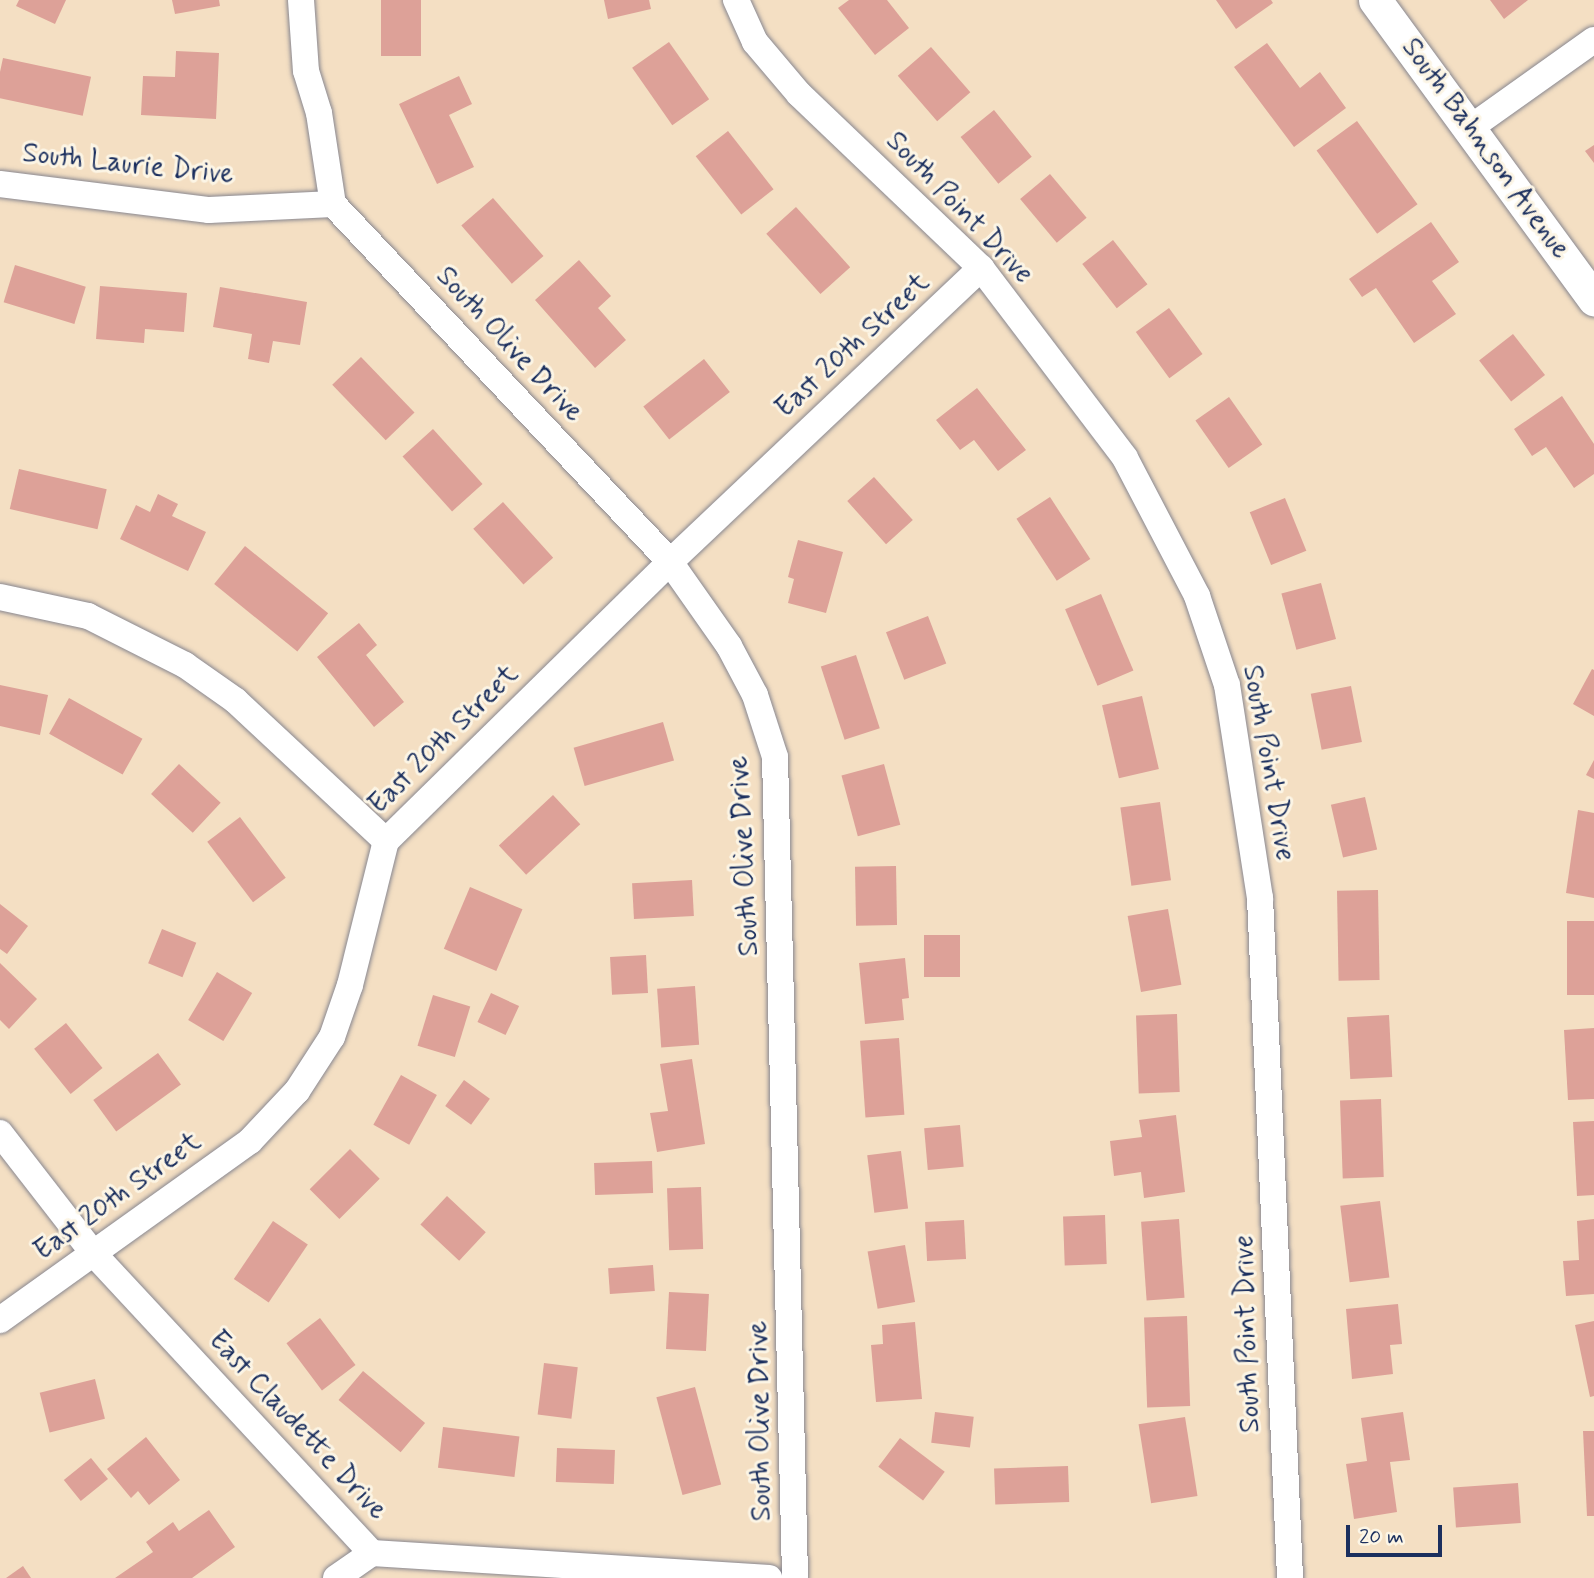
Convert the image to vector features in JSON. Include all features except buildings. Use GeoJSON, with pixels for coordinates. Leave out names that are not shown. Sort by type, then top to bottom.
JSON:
{"type":"FeatureCollection","features":[{"type":"Feature","properties":{"kind":"street"},"geometry":{"type":"LineString","coordinates":[[301,0],[306,71],[319,113],[333,204]]}},
{"type":"Feature","properties":{"kind":"street","name":"South Point Drive"},"geometry":{"type":"LineString","coordinates":[[736,0],[755,42],[799,94],[981,268],[1125,458],[1198,596],[1227,685],[1260,898],[1290,1578]]}},
{"type":"Feature","properties":{"kind":"street","name":"South Bahnson Avenue"},"geometry":{"type":"LineString","coordinates":[[1375,0],[1594,299]]}},
{"type":"Feature","properties":{"kind":"street"},"geometry":{"type":"LineString","coordinates":[[1469,128],[1594,40]]}},
{"type":"Feature","properties":{"kind":"street","name":"South Laurie Drive"},"geometry":{"type":"LineString","coordinates":[[0,184],[208,210],[333,204]]}},
{"type":"Feature","properties":{"kind":"street","name":"South Olive Drive"},"geometry":{"type":"LineString","coordinates":[[333,204],[670,562],[729,646],[755,695],[775,757],[795,1578]]}},
{"type":"Feature","properties":{"kind":"street","name":"East 20th Street"},"geometry":{"type":"LineString","coordinates":[[0,1320],[250,1141],[297,1091],[332,1037],[386,841],[670,562],[981,268]]}},
{"type":"Feature","properties":{"kind":"street"},"geometry":{"type":"LineString","coordinates":[[0,597],[88,616],[185,664],[236,702],[386,841]]}},
{"type":"Feature","properties":{"kind":"street","name":"East Claudette Drive"},"geometry":{"type":"LineString","coordinates":[[0,1133],[93,1253],[372,1553],[769,1578]]}},
{"type":"Feature","properties":{"kind":"street"},"geometry":{"type":"LineString","coordinates":[[336,1578],[372,1553]]}}]}
